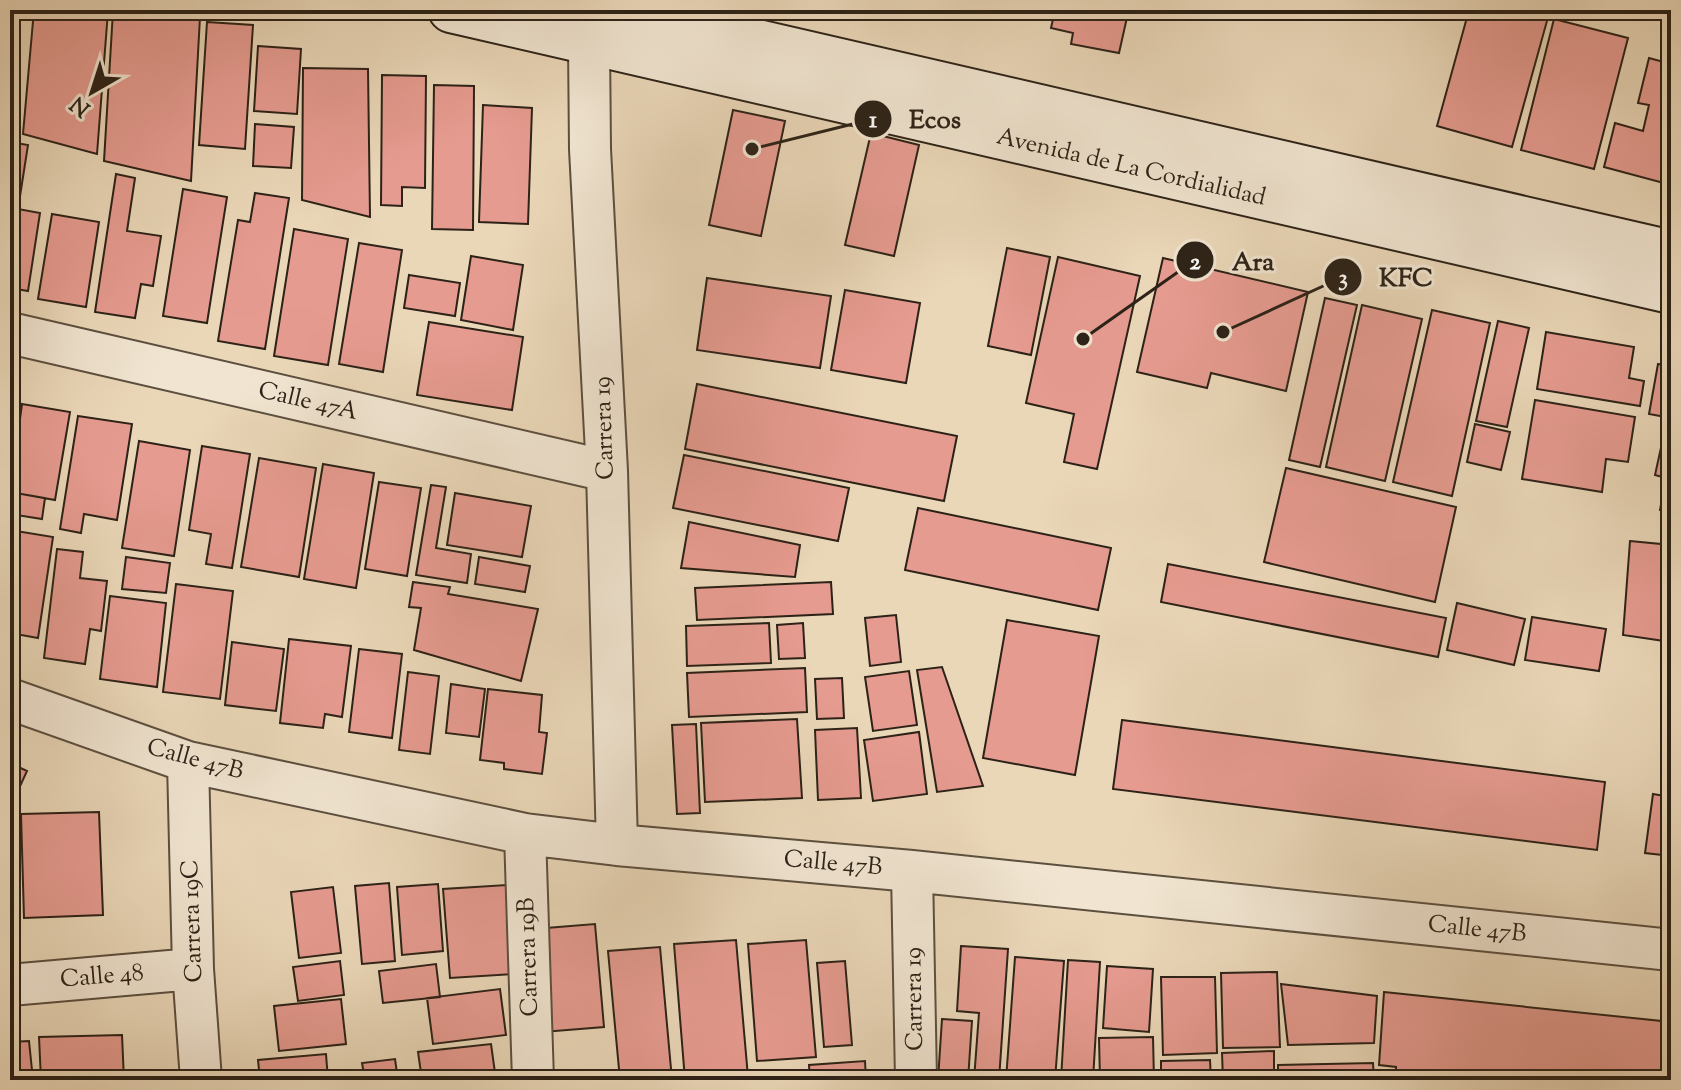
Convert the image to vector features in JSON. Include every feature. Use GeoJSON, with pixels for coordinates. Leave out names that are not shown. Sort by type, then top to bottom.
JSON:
{"type":"FeatureCollection","features":[{"type":"Feature","properties":{"kind":"main road","name":"Avenida de La Cordialidad"},"geometry":{"type":"LineString","coordinates":[[451,10],[588,27],[833,97],[1118,166],[1671,291]]}},
{"type":"Feature","properties":{"kind":"main road","name":"Avenida de La Cordialidad"},"geometry":{"type":"LineString","coordinates":[[619,10],[1671,253]]}},
{"type":"Feature","properties":{"kind":"street","name":"Carrera 19"},"geometry":{"type":"LineString","coordinates":[[588,27],[590,149],[607,471],[617,845]]}},
{"type":"Feature","properties":{"kind":"street","name":"Calle 47A"},"geometry":{"type":"LineString","coordinates":[[10,333],[607,471]]}},
{"type":"Feature","properties":{"kind":"street","name":"Calle 47B"},"geometry":{"type":"LineString","coordinates":[[10,699],[188,762],[525,834],[1671,950]]}},
{"type":"Feature","properties":{"kind":"street","name":"Carrera 19C"},"geometry":{"type":"LineString","coordinates":[[188,762],[193,969],[201,1080]]}},
{"type":"Feature","properties":{"kind":"street","name":"Carrera 19B"},"geometry":{"type":"LineString","coordinates":[[525,834],[533,1080]]}},
{"type":"Feature","properties":{"kind":"street","name":"Carrera 19"},"geometry":{"type":"LineString","coordinates":[[912,871],[916,1080]]}},
{"type":"Feature","properties":{"kind":"street","name":"Calle 48"},"geometry":{"type":"LineString","coordinates":[[10,985],[193,969]]}},
{"type":"Feature","properties":{"kind":"building"},"geometry":{"type":"Polygon","coordinates":[[[10,10],[21,10],[12,118],[10,118],[10,10]]]}},
{"type":"Feature","properties":{"kind":"building"},"geometry":{"type":"Polygon","coordinates":[[[34,10],[108,11],[97,154],[23,134],[34,10]]]}},
{"type":"Feature","properties":{"kind":"building"},"geometry":{"type":"Polygon","coordinates":[[[932,10],[958,10],[957,15],[932,10]]]}},
{"type":"Feature","properties":{"kind":"building"},"geometry":{"type":"Polygon","coordinates":[[[999,10],[1032,10],[1031,17],[999,10]]]}},
{"type":"Feature","properties":{"kind":"building"},"geometry":{"type":"Polygon","coordinates":[[[1055,10],[1134,10],[1134,14],[1128,13],[1119,53],[1071,44],[1073,33],[1051,28],[1055,10]]]}},
{"type":"Feature","properties":{"kind":"building"},"geometry":{"type":"Polygon","coordinates":[[[1469,10],[1550,10],[1512,147],[1437,126],[1469,10]]]}},
{"type":"Feature","properties":{"kind":"building"},"geometry":{"type":"Polygon","coordinates":[[[1648,10],[1671,10],[1671,20],[1647,15],[1648,10]]]}},
{"type":"Feature","properties":{"kind":"building"},"geometry":{"type":"Polygon","coordinates":[[[113,11],[200,17],[191,181],[104,161],[113,11]]]}},
{"type":"Feature","properties":{"kind":"building"},"geometry":{"type":"Polygon","coordinates":[[[1554,19],[1628,38],[1594,169],[1521,150],[1554,19]]]}},
{"type":"Feature","properties":{"kind":"building"},"geometry":{"type":"Polygon","coordinates":[[[207,22],[253,25],[245,149],[199,145],[207,22]]]}},
{"type":"Feature","properties":{"kind":"building"},"geometry":{"type":"Polygon","coordinates":[[[258,46],[301,49],[297,114],[254,111],[258,46]]]}},
{"type":"Feature","properties":{"kind":"building"},"geometry":{"type":"Polygon","coordinates":[[[1649,58],[1671,64],[1671,185],[1604,167],[1615,123],[1643,131],[1649,105],[1638,103],[1649,58]]]}},
{"type":"Feature","properties":{"kind":"building"},"geometry":{"type":"Polygon","coordinates":[[[303,68],[368,69],[370,217],[302,200],[303,68]]]}},
{"type":"Feature","properties":{"kind":"building"},"geometry":{"type":"Polygon","coordinates":[[[382,75],[426,76],[425,188],[402,187],[402,206],[381,205],[382,75]]]}},
{"type":"Feature","properties":{"kind":"building"},"geometry":{"type":"Polygon","coordinates":[[[434,85],[474,86],[473,230],[432,229],[434,85]]]}},
{"type":"Feature","properties":{"kind":"building"},"geometry":{"type":"Polygon","coordinates":[[[483,105],[532,108],[528,224],[479,222],[483,105]]]}},
{"type":"Feature","properties":{"kind":"building"},"geometry":{"type":"Polygon","coordinates":[[[733,110],[785,121],[761,236],[709,225],[733,110]]]}},
{"type":"Feature","properties":{"kind":"building"},"geometry":{"type":"Polygon","coordinates":[[[255,124],[294,127],[291,168],[253,166],[255,124]]]}},
{"type":"Feature","properties":{"kind":"building"},"geometry":{"type":"Polygon","coordinates":[[[871,133],[919,145],[894,256],[845,245],[871,133]]]}},
{"type":"Feature","properties":{"kind":"building"},"geometry":{"type":"Polygon","coordinates":[[[10,142],[28,145],[18,209],[40,213],[28,291],[10,288],[10,142]]]}},
{"type":"Feature","properties":{"kind":"building"},"geometry":{"type":"Polygon","coordinates":[[[116,174],[135,178],[127,231],[161,236],[153,286],[141,284],[135,318],[95,312],[116,174]]]}},
{"type":"Feature","properties":{"kind":"building"},"geometry":{"type":"Polygon","coordinates":[[[183,189],[227,197],[207,323],[163,316],[183,189]]]}},
{"type":"Feature","properties":{"kind":"building"},"geometry":{"type":"Polygon","coordinates":[[[255,193],[289,198],[265,349],[218,341],[238,220],[250,222],[255,193]]]}},
{"type":"Feature","properties":{"kind":"building"},"geometry":{"type":"Polygon","coordinates":[[[52,214],[99,222],[86,307],[38,299],[52,214]]]}},
{"type":"Feature","properties":{"kind":"building"},"geometry":{"type":"Polygon","coordinates":[[[294,229],[348,239],[328,365],[274,356],[294,229]]]}},
{"type":"Feature","properties":{"kind":"building"},"geometry":{"type":"Polygon","coordinates":[[[359,243],[402,250],[383,372],[339,364],[359,243]]]}},
{"type":"Feature","properties":{"kind":"building"},"geometry":{"type":"Polygon","coordinates":[[[1007,248],[1050,257],[1031,355],[988,346],[1007,248]]]}},
{"type":"Feature","properties":{"kind":"building"},"geometry":{"type":"Polygon","coordinates":[[[471,256],[523,265],[513,330],[461,320],[471,256]]]}},
{"type":"Feature","properties":{"kind":"building"},"geometry":{"type":"Polygon","coordinates":[[[1058,257],[1140,276],[1097,469],[1064,462],[1074,414],[1026,403],[1058,257]]]}},
{"type":"Feature","properties":{"kind":"building"},"geometry":{"type":"Polygon","coordinates":[[[1163,258],[1308,292],[1286,391],[1211,373],[1207,388],[1137,372],[1163,258]]]}},
{"type":"Feature","properties":{"kind":"building"},"geometry":{"type":"Polygon","coordinates":[[[409,275],[460,283],[455,316],[404,308],[409,275]]]}},
{"type":"Feature","properties":{"kind":"building"},"geometry":{"type":"Polygon","coordinates":[[[707,278],[831,296],[820,368],[697,350],[707,278]]]}},
{"type":"Feature","properties":{"kind":"building"},"geometry":{"type":"Polygon","coordinates":[[[845,290],[920,303],[906,383],[831,370],[845,290]]]}},
{"type":"Feature","properties":{"kind":"building"},"geometry":{"type":"Polygon","coordinates":[[[1325,298],[1357,305],[1320,467],[1289,460],[1325,298]]]}},
{"type":"Feature","properties":{"kind":"building"},"geometry":{"type":"Polygon","coordinates":[[[1362,305],[1422,319],[1385,481],[1326,467],[1362,305]]]}},
{"type":"Feature","properties":{"kind":"building"},"geometry":{"type":"Polygon","coordinates":[[[1432,310],[1490,323],[1452,496],[1393,482],[1432,310]]]}},
{"type":"Feature","properties":{"kind":"building"},"geometry":{"type":"Polygon","coordinates":[[[1498,321],[1529,328],[1507,427],[1476,421],[1498,321]]]}},
{"type":"Feature","properties":{"kind":"building"},"geometry":{"type":"Polygon","coordinates":[[[429,322],[523,337],[512,410],[417,395],[429,322]]]}},
{"type":"Feature","properties":{"kind":"building"},"geometry":{"type":"Polygon","coordinates":[[[1546,332],[1634,347],[1629,378],[1644,381],[1640,406],[1537,389],[1546,332]]]}},
{"type":"Feature","properties":{"kind":"building"},"geometry":{"type":"Polygon","coordinates":[[[1658,364],[1671,366],[1671,418],[1649,414],[1658,364]]]}},
{"type":"Feature","properties":{"kind":"building"},"geometry":{"type":"Polygon","coordinates":[[[697,384],[957,436],[944,501],[685,449],[697,384]]]}},
{"type":"Feature","properties":{"kind":"building"},"geometry":{"type":"Polygon","coordinates":[[[1535,400],[1635,417],[1628,462],[1606,459],[1602,492],[1522,479],[1535,400]]]}},
{"type":"Feature","properties":{"kind":"building"},"geometry":{"type":"Polygon","coordinates":[[[22,404],[70,412],[55,500],[10,492],[22,404]]]}},
{"type":"Feature","properties":{"kind":"building"},"geometry":{"type":"Polygon","coordinates":[[[78,416],[132,424],[117,520],[84,514],[81,533],[60,529],[78,416]]]}},
{"type":"Feature","properties":{"kind":"building"},"geometry":{"type":"Polygon","coordinates":[[[1475,424],[1510,432],[1501,470],[1467,462],[1475,424]]]}},
{"type":"Feature","properties":{"kind":"building"},"geometry":{"type":"Polygon","coordinates":[[[139,441],[190,450],[174,556],[122,548],[139,441]]]}},
{"type":"Feature","properties":{"kind":"building"},"geometry":{"type":"Polygon","coordinates":[[[1662,443],[1671,445],[1671,512],[1660,510],[1666,478],[1655,475],[1662,443]]]}},
{"type":"Feature","properties":{"kind":"building"},"geometry":{"type":"Polygon","coordinates":[[[202,446],[250,454],[232,568],[206,564],[211,534],[189,530],[202,446]]]}},
{"type":"Feature","properties":{"kind":"building"},"geometry":{"type":"Polygon","coordinates":[[[684,455],[849,488],[838,541],[673,508],[684,455]]]}},
{"type":"Feature","properties":{"kind":"building"},"geometry":{"type":"Polygon","coordinates":[[[259,458],[316,468],[299,577],[241,567],[259,458]]]}},
{"type":"Feature","properties":{"kind":"building"},"geometry":{"type":"Polygon","coordinates":[[[323,464],[374,473],[356,588],[304,579],[323,464]]]}},
{"type":"Feature","properties":{"kind":"building"},"geometry":{"type":"Polygon","coordinates":[[[1286,468],[1456,507],[1435,602],[1264,562],[1286,468]]]}},
{"type":"Feature","properties":{"kind":"building"},"geometry":{"type":"Polygon","coordinates":[[[379,482],[421,488],[407,576],[365,569],[379,482]]]}},
{"type":"Feature","properties":{"kind":"building"},"geometry":{"type":"Polygon","coordinates":[[[431,485],[446,487],[436,548],[471,554],[467,583],[416,575],[431,485]]]}},
{"type":"Feature","properties":{"kind":"building"},"geometry":{"type":"Polygon","coordinates":[[[10,492],[45,498],[42,519],[10,514],[10,492]]]}},
{"type":"Feature","properties":{"kind":"building"},"geometry":{"type":"Polygon","coordinates":[[[455,493],[531,506],[522,557],[447,545],[455,493]]]}},
{"type":"Feature","properties":{"kind":"building"},"geometry":{"type":"Polygon","coordinates":[[[918,508],[1111,548],[1098,610],[905,570],[918,508]]]}},
{"type":"Feature","properties":{"kind":"building"},"geometry":{"type":"Polygon","coordinates":[[[689,522],[800,545],[795,577],[681,568],[689,522]]]}},
{"type":"Feature","properties":{"kind":"building"},"geometry":{"type":"Polygon","coordinates":[[[10,530],[53,537],[38,638],[10,633],[10,530]]]}},
{"type":"Feature","properties":{"kind":"building"},"geometry":{"type":"Polygon","coordinates":[[[1630,541],[1671,545],[1671,642],[1623,635],[1630,541]]]}},
{"type":"Feature","properties":{"kind":"building"},"geometry":{"type":"Polygon","coordinates":[[[57,549],[83,552],[80,578],[107,581],[101,631],[90,629],[85,664],[44,658],[57,549]]]}},
{"type":"Feature","properties":{"kind":"building"},"geometry":{"type":"Polygon","coordinates":[[[126,557],[170,563],[166,593],[122,589],[126,557]]]}},
{"type":"Feature","properties":{"kind":"building"},"geometry":{"type":"Polygon","coordinates":[[[479,557],[530,566],[525,592],[475,584],[479,557]]]}},
{"type":"Feature","properties":{"kind":"building"},"geometry":{"type":"Polygon","coordinates":[[[1168,564],[1446,618],[1438,657],[1161,602],[1168,564]]]}},
{"type":"Feature","properties":{"kind":"building"},"geometry":{"type":"Polygon","coordinates":[[[413,582],[450,587],[448,594],[538,609],[521,681],[414,650],[421,608],[409,607],[413,582]]]}},
{"type":"Feature","properties":{"kind":"building"},"geometry":{"type":"Polygon","coordinates":[[[831,582],[833,614],[697,620],[695,588],[831,582]]]}},
{"type":"Feature","properties":{"kind":"building"},"geometry":{"type":"Polygon","coordinates":[[[176,584],[233,591],[220,699],[163,692],[176,584]]]}},
{"type":"Feature","properties":{"kind":"building"},"geometry":{"type":"Polygon","coordinates":[[[110,596],[166,603],[157,687],[100,679],[110,596]]]}},
{"type":"Feature","properties":{"kind":"building"},"geometry":{"type":"Polygon","coordinates":[[[1457,603],[1525,619],[1514,665],[1447,650],[1457,603]]]}},
{"type":"Feature","properties":{"kind":"building"},"geometry":{"type":"Polygon","coordinates":[[[896,615],[901,662],[870,666],[865,618],[896,615]]]}},
{"type":"Feature","properties":{"kind":"building"},"geometry":{"type":"Polygon","coordinates":[[[1532,617],[1606,629],[1599,671],[1525,660],[1532,617]]]}},
{"type":"Feature","properties":{"kind":"building"},"geometry":{"type":"Polygon","coordinates":[[[1007,620],[1099,636],[1075,775],[983,758],[1007,620]]]}},
{"type":"Feature","properties":{"kind":"building"},"geometry":{"type":"Polygon","coordinates":[[[769,623],[771,663],[687,666],[686,626],[769,623]]]}},
{"type":"Feature","properties":{"kind":"building"},"geometry":{"type":"Polygon","coordinates":[[[803,623],[805,658],[779,659],[777,625],[803,623]]]}},
{"type":"Feature","properties":{"kind":"building"},"geometry":{"type":"Polygon","coordinates":[[[289,639],[351,646],[342,717],[325,714],[323,728],[280,723],[289,639]]]}},
{"type":"Feature","properties":{"kind":"building"},"geometry":{"type":"Polygon","coordinates":[[[232,642],[284,649],[276,711],[225,705],[232,642]]]}},
{"type":"Feature","properties":{"kind":"building"},"geometry":{"type":"Polygon","coordinates":[[[359,649],[402,654],[392,738],[349,732],[359,649]]]}},
{"type":"Feature","properties":{"kind":"building"},"geometry":{"type":"Polygon","coordinates":[[[942,667],[983,786],[937,792],[917,670],[942,667]]]}},
{"type":"Feature","properties":{"kind":"building"},"geometry":{"type":"Polygon","coordinates":[[[805,668],[807,712],[689,717],[687,673],[805,668]]]}},
{"type":"Feature","properties":{"kind":"building"},"geometry":{"type":"Polygon","coordinates":[[[909,671],[917,725],[873,731],[865,677],[909,671]]]}},
{"type":"Feature","properties":{"kind":"building"},"geometry":{"type":"Polygon","coordinates":[[[408,672],[439,676],[430,754],[399,750],[408,672]]]}},
{"type":"Feature","properties":{"kind":"building"},"geometry":{"type":"Polygon","coordinates":[[[842,678],[844,718],[817,719],[815,679],[842,678]]]}},
{"type":"Feature","properties":{"kind":"building"},"geometry":{"type":"Polygon","coordinates":[[[451,684],[485,689],[479,737],[446,733],[451,684]]]}},
{"type":"Feature","properties":{"kind":"building"},"geometry":{"type":"Polygon","coordinates":[[[488,689],[542,695],[539,732],[547,733],[542,774],[504,769],[504,763],[480,760],[488,689]]]}},
{"type":"Feature","properties":{"kind":"building"},"geometry":{"type":"Polygon","coordinates":[[[797,719],[802,798],[705,802],[701,723],[797,719]]]}},
{"type":"Feature","properties":{"kind":"building"},"geometry":{"type":"Polygon","coordinates":[[[1122,720],[1605,782],[1597,850],[1113,789],[1122,720]]]}},
{"type":"Feature","properties":{"kind":"building"},"geometry":{"type":"Polygon","coordinates":[[[696,724],[700,813],[677,814],[672,725],[696,724]]]}},
{"type":"Feature","properties":{"kind":"building"},"geometry":{"type":"Polygon","coordinates":[[[857,728],[861,798],[818,800],[815,730],[857,728]]]}},
{"type":"Feature","properties":{"kind":"building"},"geometry":{"type":"Polygon","coordinates":[[[919,732],[927,794],[873,801],[864,740],[919,732]]]}},
{"type":"Feature","properties":{"kind":"building"},"geometry":{"type":"Polygon","coordinates":[[[10,763],[27,771],[10,808],[10,763]]]}},
{"type":"Feature","properties":{"kind":"building"},"geometry":{"type":"Polygon","coordinates":[[[1653,794],[1671,797],[1671,856],[1645,853],[1653,794]]]}},
{"type":"Feature","properties":{"kind":"building"},"geometry":{"type":"Polygon","coordinates":[[[99,812],[103,915],[24,918],[21,814],[99,812]]]}},
{"type":"Feature","properties":{"kind":"building"},"geometry":{"type":"Polygon","coordinates":[[[389,883],[395,961],[362,964],[355,886],[389,883]]]}},
{"type":"Feature","properties":{"kind":"building"},"geometry":{"type":"Polygon","coordinates":[[[438,884],[443,951],[402,955],[397,887],[438,884]]]}},
{"type":"Feature","properties":{"kind":"building"},"geometry":{"type":"Polygon","coordinates":[[[507,885],[514,974],[450,978],[443,889],[507,885]]]}},
{"type":"Feature","properties":{"kind":"building"},"geometry":{"type":"Polygon","coordinates":[[[333,887],[341,953],[299,958],[291,892],[333,887]]]}},
{"type":"Feature","properties":{"kind":"building"},"geometry":{"type":"Polygon","coordinates":[[[595,924],[604,1027],[543,1032],[534,929],[595,924]]]}},
{"type":"Feature","properties":{"kind":"building"},"geometry":{"type":"Polygon","coordinates":[[[736,940],[748,1077],[685,1080],[674,944],[736,940]]]}},
{"type":"Feature","properties":{"kind":"building"},"geometry":{"type":"Polygon","coordinates":[[[806,940],[816,1057],[757,1061],[748,944],[806,940]]]}},
{"type":"Feature","properties":{"kind":"building"},"geometry":{"type":"Polygon","coordinates":[[[961,946],[1008,949],[999,1080],[974,1080],[979,1013],[957,1011],[961,946]]]}},
{"type":"Feature","properties":{"kind":"building"},"geometry":{"type":"Polygon","coordinates":[[[660,947],[672,1080],[620,1080],[608,951],[660,947]]]}},
{"type":"Feature","properties":{"kind":"building"},"geometry":{"type":"Polygon","coordinates":[[[1015,957],[1064,961],[1055,1080],[1006,1080],[1015,957]]]}},
{"type":"Feature","properties":{"kind":"building"},"geometry":{"type":"Polygon","coordinates":[[[1068,960],[1100,962],[1093,1080],[1061,1080],[1068,960]]]}},
{"type":"Feature","properties":{"kind":"building"},"geometry":{"type":"Polygon","coordinates":[[[340,961],[344,995],[298,1001],[293,967],[340,961]]]}},
{"type":"Feature","properties":{"kind":"building"},"geometry":{"type":"Polygon","coordinates":[[[845,961],[852,1045],[824,1047],[817,963],[845,961]]]}},
{"type":"Feature","properties":{"kind":"building"},"geometry":{"type":"Polygon","coordinates":[[[436,964],[440,997],[383,1003],[379,971],[436,964]]]}},
{"type":"Feature","properties":{"kind":"building"},"geometry":{"type":"Polygon","coordinates":[[[1107,966],[1153,969],[1149,1032],[1103,1028],[1107,966]]]}},
{"type":"Feature","properties":{"kind":"building"},"geometry":{"type":"Polygon","coordinates":[[[1277,972],[1280,1047],[1223,1048],[1221,973],[1277,972]]]}},
{"type":"Feature","properties":{"kind":"building"},"geometry":{"type":"Polygon","coordinates":[[[1161,977],[1215,977],[1217,1053],[1163,1055],[1161,977]]]}},
{"type":"Feature","properties":{"kind":"building"},"geometry":{"type":"Polygon","coordinates":[[[1281,984],[1377,996],[1374,1043],[1288,1045],[1281,984]]]}},
{"type":"Feature","properties":{"kind":"building"},"geometry":{"type":"Polygon","coordinates":[[[500,989],[506,1035],[433,1044],[427,998],[500,989]]]}},
{"type":"Feature","properties":{"kind":"building"},"geometry":{"type":"Polygon","coordinates":[[[1384,992],[1671,1022],[1671,1080],[1396,1080],[1396,1067],[1379,1065],[1384,992]]]}},
{"type":"Feature","properties":{"kind":"building"},"geometry":{"type":"Polygon","coordinates":[[[341,999],[346,1044],[279,1051],[274,1006],[341,999]]]}},
{"type":"Feature","properties":{"kind":"building"},"geometry":{"type":"Polygon","coordinates":[[[942,1019],[972,1021],[968,1080],[938,1080],[942,1019]]]}},
{"type":"Feature","properties":{"kind":"building"},"geometry":{"type":"Polygon","coordinates":[[[122,1035],[124,1080],[41,1080],[39,1037],[122,1035]]]}},
{"type":"Feature","properties":{"kind":"building"},"geometry":{"type":"Polygon","coordinates":[[[1153,1037],[1154,1080],[1100,1080],[1099,1038],[1153,1037]]]}},
{"type":"Feature","properties":{"kind":"building"},"geometry":{"type":"Polygon","coordinates":[[[29,1041],[33,1080],[10,1080],[10,1042],[29,1041]]]}},
{"type":"Feature","properties":{"kind":"building"},"geometry":{"type":"Polygon","coordinates":[[[491,1044],[496,1080],[422,1080],[418,1052],[491,1044]]]}},
{"type":"Feature","properties":{"kind":"building"},"geometry":{"type":"Polygon","coordinates":[[[1274,1051],[1274,1080],[1223,1080],[1222,1053],[1274,1051]]]}},
{"type":"Feature","properties":{"kind":"building"},"geometry":{"type":"Polygon","coordinates":[[[326,1054],[328,1080],[260,1080],[258,1060],[326,1054]]]}},
{"type":"Feature","properties":{"kind":"building"},"geometry":{"type":"Polygon","coordinates":[[[395,1059],[398,1080],[365,1080],[362,1063],[395,1059]]]}},
{"type":"Feature","properties":{"kind":"building"},"geometry":{"type":"Polygon","coordinates":[[[1210,1060],[1211,1080],[1161,1080],[1161,1061],[1210,1060]]]}},
{"type":"Feature","properties":{"kind":"building"},"geometry":{"type":"Polygon","coordinates":[[[865,1061],[866,1080],[810,1080],[809,1065],[865,1061]]]}},
{"type":"Feature","properties":{"kind":"building"},"geometry":{"type":"Polygon","coordinates":[[[1373,1063],[1374,1080],[1278,1080],[1278,1065],[1373,1063]]]}},
{"type":"Feature","properties":{"kind":"place","name":"Ecos"},"geometry":{"type":"Point","coordinates":[752,149]}},
{"type":"Feature","properties":{"kind":"place","name":"KFC"},"geometry":{"type":"Point","coordinates":[1223,332]}},
{"type":"Feature","properties":{"kind":"place","name":"Ara"},"geometry":{"type":"Point","coordinates":[1083,339]}}]}
